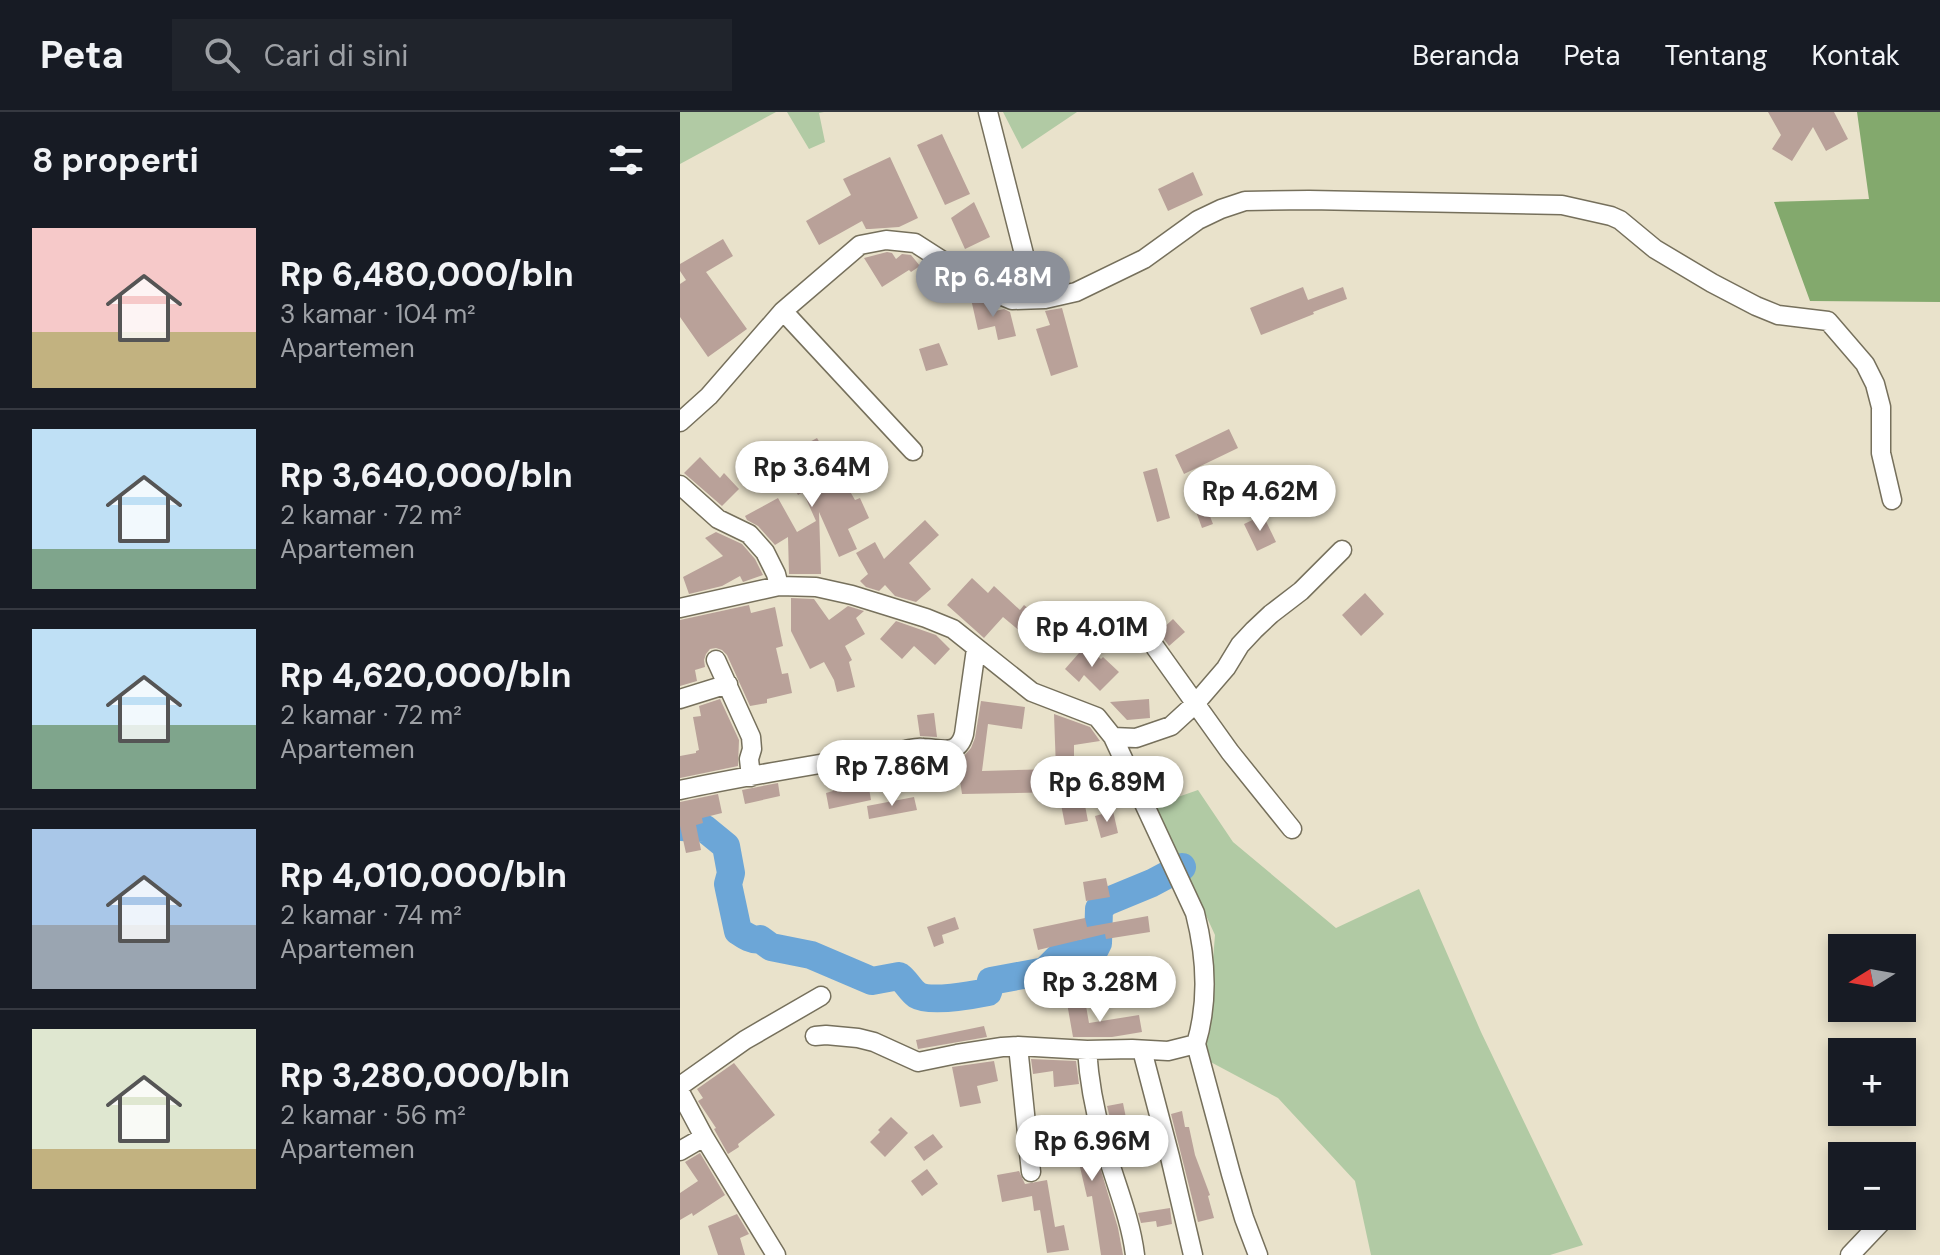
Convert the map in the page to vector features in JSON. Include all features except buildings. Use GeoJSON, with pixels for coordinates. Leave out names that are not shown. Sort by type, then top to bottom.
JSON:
{"type":"FeatureCollection","features":[{"type":"Feature","properties":{"kind":"street"},"geometry":{"type":"LineString","coordinates":[[988,112],[1024,254],[1028,299]]}},
{"type":"Feature","properties":{"kind":"street"},"geometry":{"type":"LineString","coordinates":[[680,422],[709,396],[783,311],[860,245],[886,240],[915,243],[988,290],[1012,300],[1045,299],[1076,292],[1144,259],[1198,220],[1245,201],[1562,205],[1620,220],[1655,249],[1756,306],[1778,315],[1832,324],[1865,364],[1875,384],[1881,407],[1881,453],[1892,500]]}},
{"type":"Feature","properties":{"kind":"street"},"geometry":{"type":"LineString","coordinates":[[783,311],[913,451]]}},
{"type":"Feature","properties":{"kind":"street"},"geometry":{"type":"LineString","coordinates":[[680,485],[718,519],[749,534],[765,552],[779,586]]}},
{"type":"Feature","properties":{"kind":"street"},"geometry":{"type":"LineString","coordinates":[[1113,737],[1136,738],[1171,726],[1195,704],[1254,630],[1301,591],[1342,550]]}},
{"type":"Feature","properties":{"kind":"street"},"geometry":{"type":"LineString","coordinates":[[680,608],[779,586],[816,587],[852,595],[953,629],[1032,692],[1097,717],[1113,737],[1199,928],[1203,943],[1205,1007],[1196,1044],[1231,1174],[1258,1255]]}},
{"type":"Feature","properties":{"kind":"street"},"geometry":{"type":"LineString","coordinates":[[1145,633],[1230,752],[1292,829]]}},
{"type":"Feature","properties":{"kind":"street"},"geometry":{"type":"LineString","coordinates":[[680,790],[922,747],[944,749],[958,746],[964,734],[976,649]]}},
{"type":"Feature","properties":{"kind":"street"},"geometry":{"type":"LineString","coordinates":[[716,660],[753,743],[749,759],[751,777]]}},
{"type":"Feature","properties":{"kind":"street"},"geometry":{"type":"LineString","coordinates":[[680,699],[728,684]]}},
{"type":"Feature","properties":{"kind":"street"},"geometry":{"type":"LineString","coordinates":[[776,1255],[704,1137],[680,1089],[745,1040],[821,996]]}},
{"type":"Feature","properties":{"kind":"street"},"geometry":{"type":"LineString","coordinates":[[815,1036],[838,1035],[866,1040],[918,1062],[1018,1046],[1168,1051],[1196,1044]]}},
{"type":"Feature","properties":{"kind":"street"},"geometry":{"type":"LineString","coordinates":[[1018,1046],[1031,1172]]}},
{"type":"Feature","properties":{"kind":"street"},"geometry":{"type":"LineString","coordinates":[[1087,1050],[1090,1081],[1102,1135],[1123,1202],[1135,1255]]}},
{"type":"Feature","properties":{"kind":"street"},"geometry":{"type":"LineString","coordinates":[[1142,1050],[1193,1255]]}},
{"type":"Feature","properties":{"kind":"street"},"geometry":{"type":"LineString","coordinates":[[680,1151],[704,1137]]}},
{"type":"Feature","properties":{"kind":"street"},"geometry":{"type":"LineString","coordinates":[[1850,1255],[1874,1230]]}},
{"type":"Feature","properties":{"kind":"green space"},"geometry":{"type":"Polygon","coordinates":[[[680,112],[776,112],[680,164],[680,112]]]}},
{"type":"Feature","properties":{"kind":"green space"},"geometry":{"type":"Polygon","coordinates":[[[787,112],[824,112],[819,113],[825,142],[809,149],[787,112]]]}},
{"type":"Feature","properties":{"kind":"green space"},"geometry":{"type":"Polygon","coordinates":[[[1003,112],[1077,112],[1022,149],[1003,112]]]}},
{"type":"Feature","properties":{"kind":"green space"},"geometry":{"type":"Polygon","coordinates":[[[1857,112],[1940,112],[1940,302],[1810,301],[1774,202],[1869,199],[1857,112]]]}},
{"type":"Feature","properties":{"kind":"green space"},"geometry":{"type":"Polygon","coordinates":[[[1198,790],[1233,842],[1336,928],[1419,889],[1481,1032],[1583,1245],[1550,1255],[1371,1255],[1355,1181],[1278,1098],[1205,1059],[1215,935],[1155,805],[1198,790]]]}},
{"type":"Feature","properties":{"kind":"waterway"},"geometry":{"type":"LineString","coordinates":[[680,827],[704,828],[726,846],[731,873],[728,884],[738,931],[771,947],[811,955],[872,981],[899,976],[917,995],[931,998],[988,992],[991,981],[1045,971],[1058,958],[1094,951],[1098,943],[1099,909],[1106,902],[1182,867]]}}]}
